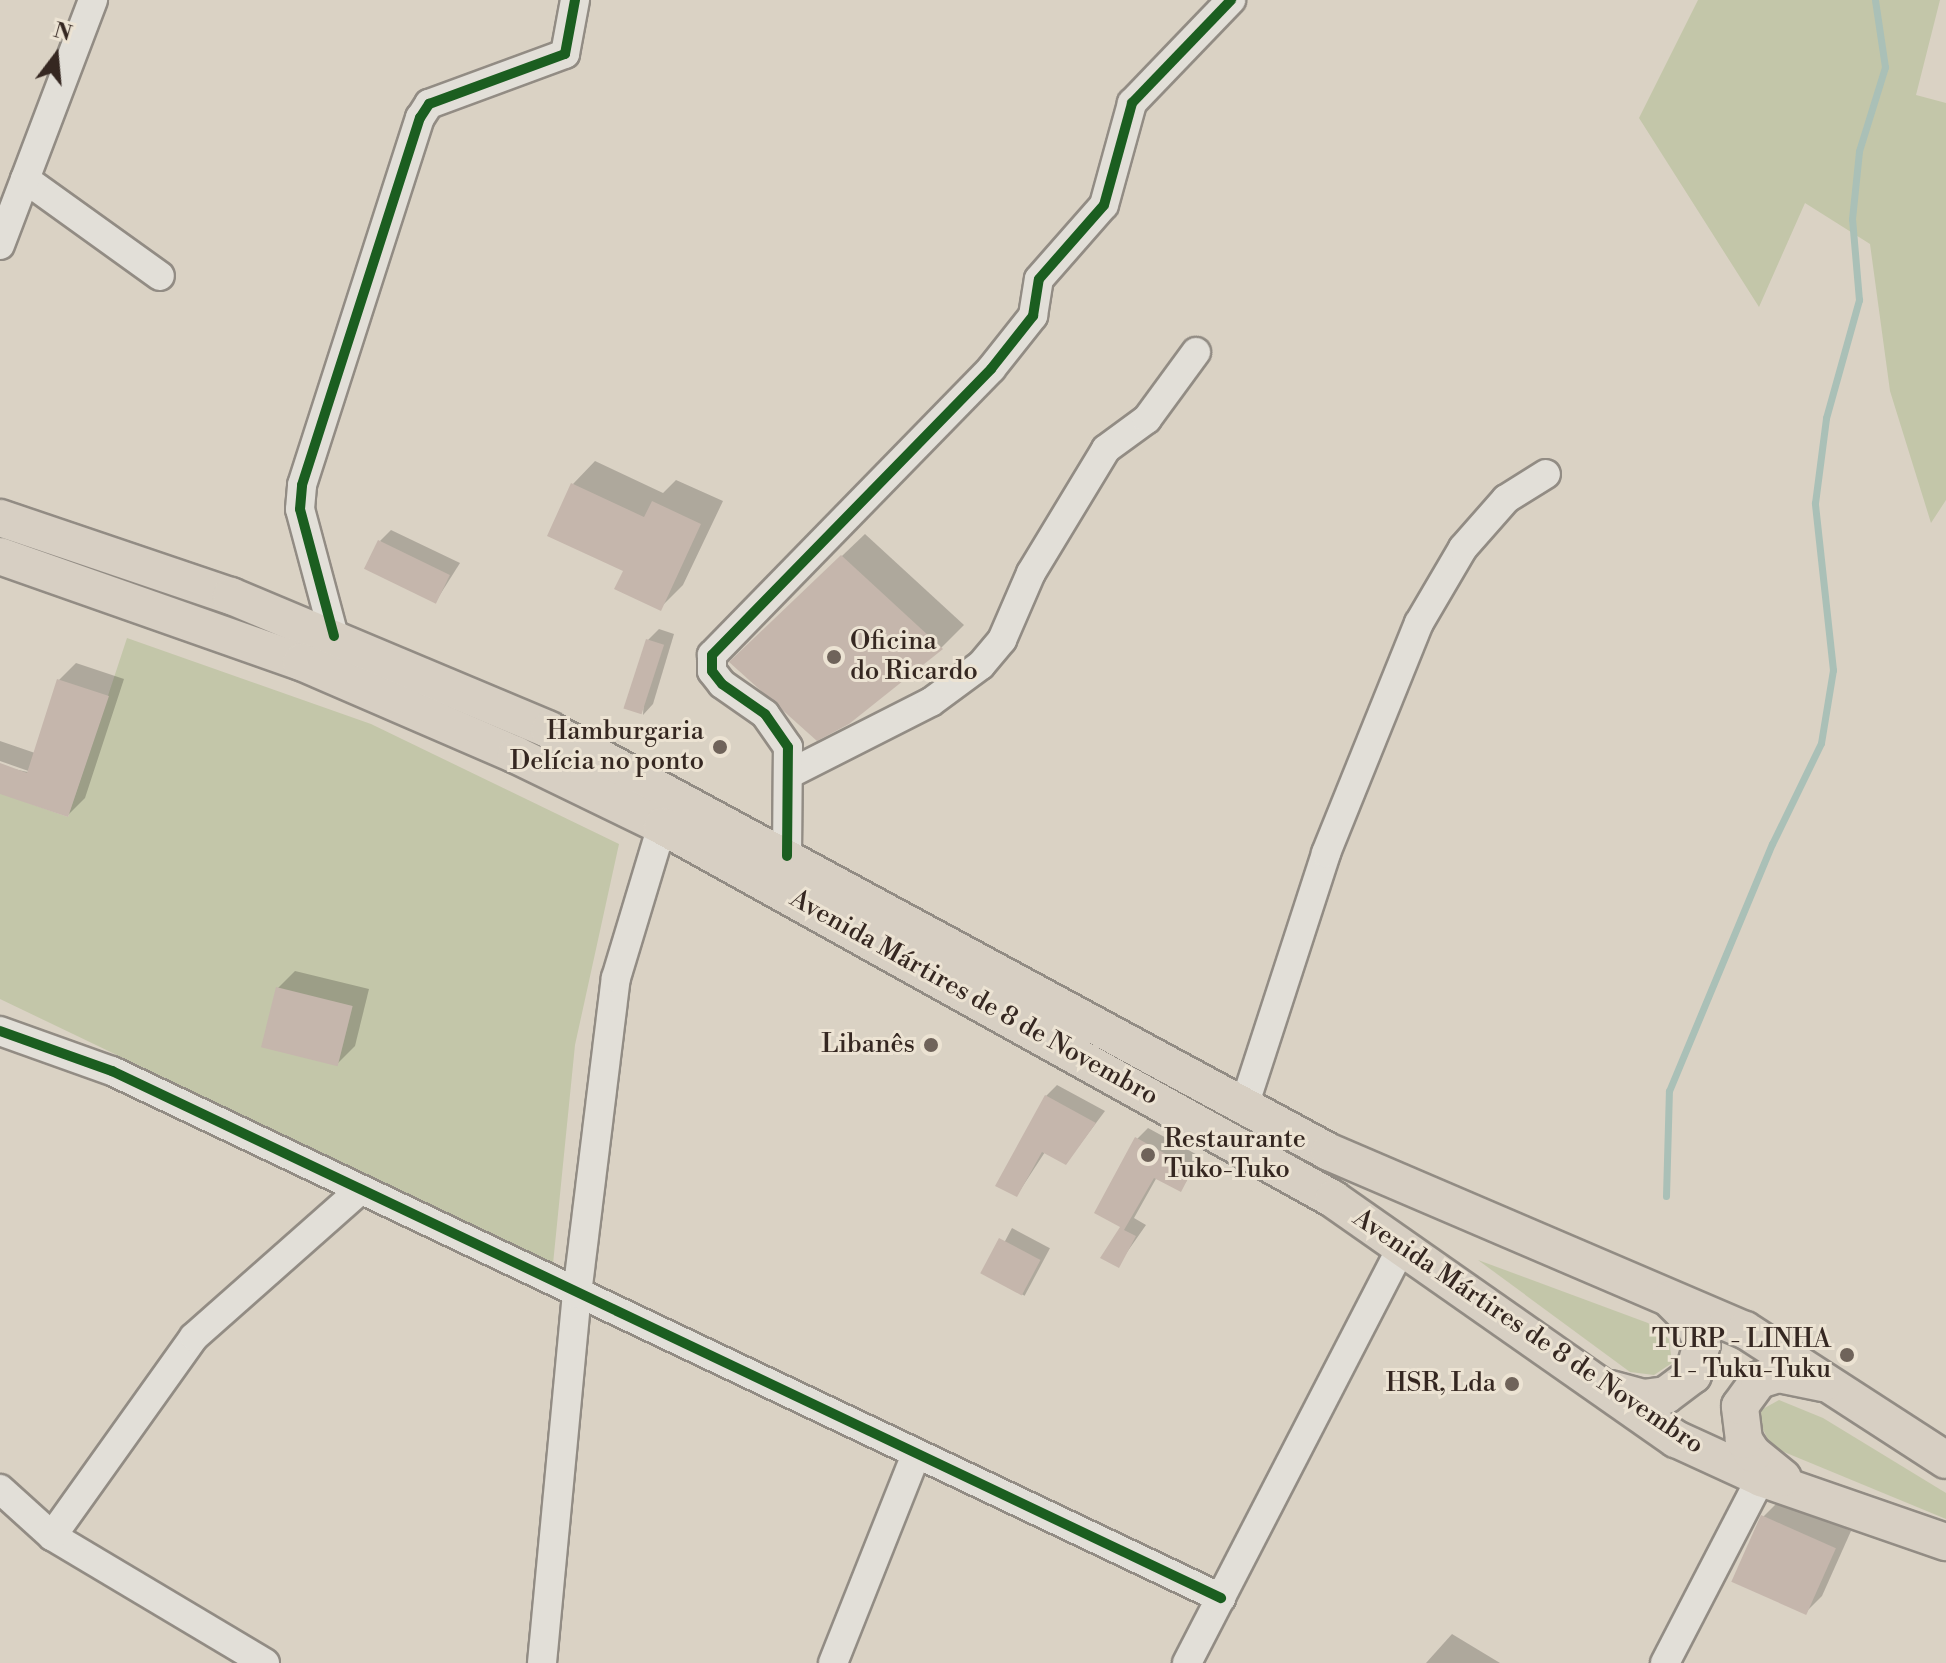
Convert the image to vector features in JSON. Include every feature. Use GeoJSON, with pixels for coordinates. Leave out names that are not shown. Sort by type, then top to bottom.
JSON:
{"type":"FeatureCollection","features":[{"type":"Feature","properties":{"kind":"main road","name":"Avenida Mártires de 8 de Novembro"},"geometry":{"type":"LineString","coordinates":[[0,518],[334,636],[549,730],[787,856],[1244,1106],[1419,1194],[1665,1294],[1745,1330],[1836,1385],[1946,1460]]}},
{"type":"Feature","properties":{"kind":"main road","name":"Avenida Mártires de 8 de Novembro"},"geometry":{"type":"LineString","coordinates":[[0,556],[301,662],[516,755],[662,826],[1244,1148],[1402,1246],[1676,1439],[1761,1478],[1946,1542]]}},
{"type":"Feature","properties":{"kind":"main road"},"geometry":{"type":"LineString","coordinates":[[1597,1386],[1643,1398],[1666,1395],[1693,1375],[1702,1344],[1694,1323],[1665,1294]]}},
{"type":"Feature","properties":{"kind":"main road"},"geometry":{"type":"LineString","coordinates":[[1800,1491],[1753,1454],[1738,1424],[1740,1406],[1759,1380],[1779,1374],[1836,1385]]}},
{"type":"Feature","properties":{"kind":"street"},"geometry":{"type":"LineString","coordinates":[[0,245],[93,0]]}},
{"type":"Feature","properties":{"kind":"street"},"geometry":{"type":"LineString","coordinates":[[334,636],[300,509],[302,485],[420,118],[429,104],[565,54],[575,0]]}},
{"type":"Feature","properties":{"kind":"street"},"geometry":{"type":"LineString","coordinates":[[787,856],[788,747],[779,732],[722,684],[712,671],[712,655],[991,369],[1033,316],[1039,279],[1104,205],[1132,103],[1231,0]]}},
{"type":"Feature","properties":{"kind":"street"},"geometry":{"type":"LineString","coordinates":[[25,179],[160,276]]}},
{"type":"Feature","properties":{"kind":"street"},"geometry":{"type":"LineString","coordinates":[[789,774],[931,702],[981,665],[1002,640],[1031,573],[1106,449],[1147,419],[1196,352]]}},
{"type":"Feature","properties":{"kind":"street"},"geometry":{"type":"LineString","coordinates":[[1244,1106],[1326,853],[1419,623],[1463,548],[1506,499],[1546,474]]}},
{"type":"Feature","properties":{"kind":"street"},"geometry":{"type":"LineString","coordinates":[[542,1663],[577,1294],[616,978],[662,826]]}},
{"type":"Feature","properties":{"kind":"street"},"geometry":{"type":"LineString","coordinates":[[0,1031],[112,1071],[1221,1598]]}},
{"type":"Feature","properties":{"kind":"street"},"geometry":{"type":"LineString","coordinates":[[52,1536],[194,1337],[360,1190]]}},
{"type":"Feature","properties":{"kind":"street"},"geometry":{"type":"LineString","coordinates":[[1187,1663],[1402,1246]]}},
{"type":"Feature","properties":{"kind":"street"},"geometry":{"type":"LineString","coordinates":[[833,1663],[916,1454]]}},
{"type":"Feature","properties":{"kind":"street"},"geometry":{"type":"LineString","coordinates":[[1665,1663],[1761,1478]]}},
{"type":"Feature","properties":{"kind":"street"},"geometry":{"type":"LineString","coordinates":[[0,1489],[52,1536],[265,1663]]}},
{"type":"Feature","properties":{"kind":"green space"},"geometry":{"type":"Polygon","coordinates":[[[1698,0],[1940,0],[1916,95],[1946,103],[1946,500],[1931,523],[1890,391],[1870,244],[1805,203],[1759,307],[1639,118],[1698,0]]]}},
{"type":"Feature","properties":{"kind":"green space"},"geometry":{"type":"Polygon","coordinates":[[[127,638],[371,724],[619,844],[575,1045],[553,1264],[0,999],[0,793],[68,817],[127,638]]]}},
{"type":"Feature","properties":{"kind":"green space"},"geometry":{"type":"Polygon","coordinates":[[[1478,1260],[1648,1323],[1669,1339],[1672,1363],[1654,1375],[1630,1372],[1478,1260]]]}},
{"type":"Feature","properties":{"kind":"green space"},"geometry":{"type":"Polygon","coordinates":[[[1779,1400],[1823,1418],[1946,1493],[1946,1519],[1772,1447],[1758,1420],[1761,1410],[1779,1400]]]}},
{"type":"Feature","properties":{"kind":"building"},"geometry":{"type":"Polygon","coordinates":[[[571,483],[644,517],[652,501],[701,524],[661,611],[614,589],[623,571],[547,536],[571,483]]]}},
{"type":"Feature","properties":{"kind":"building"},"geometry":{"type":"Polygon","coordinates":[[[378,540],[450,575],[436,604],[364,569],[378,540]]]}},
{"type":"Feature","properties":{"kind":"building","name":"Oficina do Ricardo"},"geometry":{"type":"Polygon","coordinates":[[[841,555],[943,649],[849,724],[817,741],[729,662],[841,555]]]}},
{"type":"Feature","properties":{"kind":"building"},"geometry":{"type":"Polygon","coordinates":[[[646,639],[664,645],[642,714],[623,708],[646,639]]]}},
{"type":"Feature","properties":{"kind":"building"},"geometry":{"type":"Polygon","coordinates":[[[57,679],[109,696],[68,817],[0,794],[0,763],[27,773],[57,679]]]}},
{"type":"Feature","properties":{"kind":"building"},"geometry":{"type":"Polygon","coordinates":[[[276,987],[353,1006],[338,1066],[261,1047],[276,987]]]}},
{"type":"Feature","properties":{"kind":"building"},"geometry":{"type":"Polygon","coordinates":[[[1045,1095],[1096,1123],[1066,1165],[1042,1152],[1017,1197],[995,1186],[1045,1095]]]}},
{"type":"Feature","properties":{"kind":"building"},"geometry":{"type":"Polygon","coordinates":[[[1135,1137],[1193,1169],[1181,1192],[1154,1178],[1124,1230],[1136,1236],[1119,1268],[1100,1258],[1120,1227],[1094,1213],[1135,1137]]]}},
{"type":"Feature","properties":{"kind":"building"},"geometry":{"type":"Polygon","coordinates":[[[999,1238],[1040,1260],[1022,1295],[980,1273],[999,1238]]]}},
{"type":"Feature","properties":{"kind":"building"},"geometry":{"type":"Polygon","coordinates":[[[1761,1515],[1836,1548],[1806,1615],[1731,1582],[1761,1515]]]}},
{"type":"Feature","properties":{"kind":"waterway"},"geometry":{"type":"LineString","coordinates":[[1666,1196],[1669,1091],[1772,844],[1821,743],[1833,670],[1815,503],[1826,418],[1859,300],[1852,219],[1859,151],[1885,67],[1875,0]]}},
{"type":"Feature","properties":{"kind":"cycle path"},"geometry":{"type":"LineString","coordinates":[[334,636],[300,509],[302,485],[420,118],[429,104],[565,54],[575,0]]}},
{"type":"Feature","properties":{"kind":"cycle path"},"geometry":{"type":"LineString","coordinates":[[787,856],[788,747],[765,714],[722,684],[712,671],[712,655],[991,369],[1033,316],[1039,279],[1104,205],[1132,103],[1231,0]]}},
{"type":"Feature","properties":{"kind":"cycle path"},"geometry":{"type":"LineString","coordinates":[[0,1031],[112,1071],[1221,1598]]}},
{"type":"Feature","properties":{"kind":"place","name":"Oficina do Ricardo"},"geometry":{"type":"Point","coordinates":[834,657]}},
{"type":"Feature","properties":{"kind":"place","name":"Hamburgaria Delícia no ponto"},"geometry":{"type":"Point","coordinates":[720,747]}},
{"type":"Feature","properties":{"kind":"place","name":"Libanês"},"geometry":{"type":"Point","coordinates":[931,1045]}},
{"type":"Feature","properties":{"kind":"place","name":"Restaurante Tuko-Tuko"},"geometry":{"type":"Point","coordinates":[1148,1155]}},
{"type":"Feature","properties":{"kind":"place","name":"TURP - LINHA 1 - Tuku-Tuku"},"geometry":{"type":"Point","coordinates":[1847,1355]}},
{"type":"Feature","properties":{"kind":"place","name":"HSR, Lda"},"geometry":{"type":"Point","coordinates":[1512,1384]}}]}
